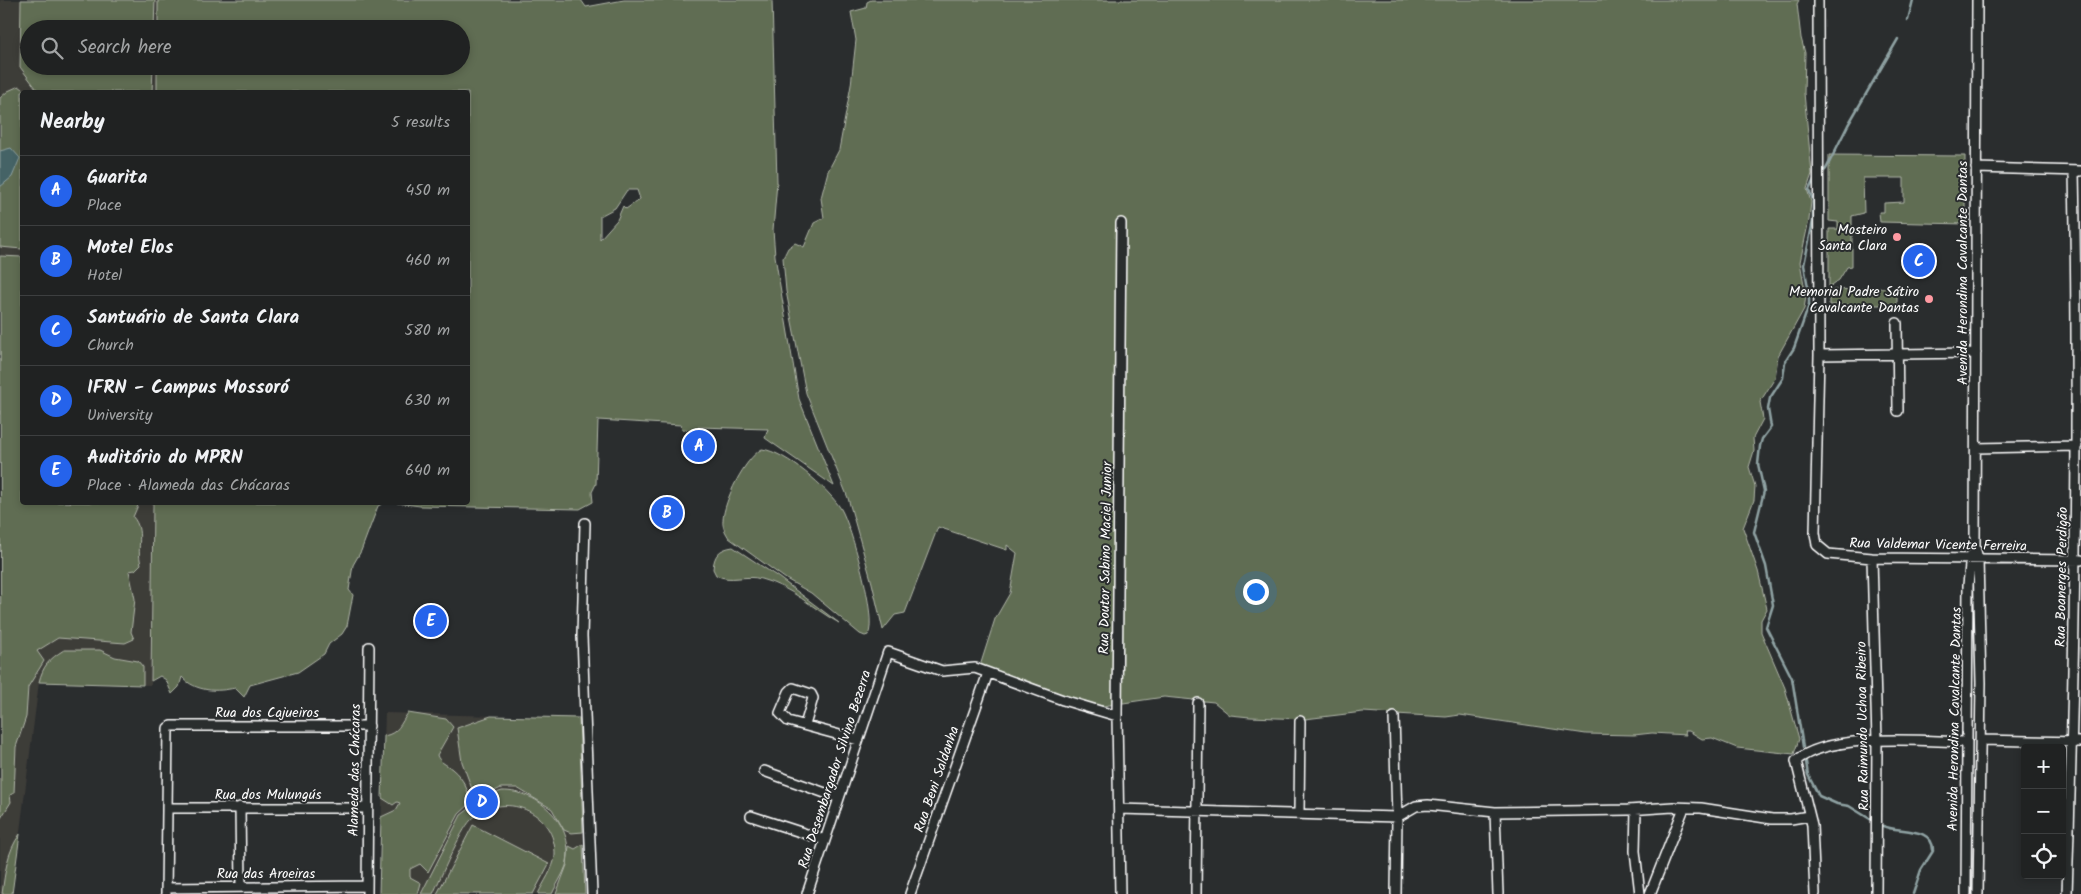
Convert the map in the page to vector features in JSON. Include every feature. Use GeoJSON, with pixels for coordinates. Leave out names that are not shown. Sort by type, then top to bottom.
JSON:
{"type":"FeatureCollection","features":[{"type":"Feature","properties":{"kind":"street"},"geometry":{"type":"LineString","coordinates":[[1818,0],[1819,355],[1976,353]]}},
{"type":"Feature","properties":{"kind":"street","name":"Avenida Herondina Cavalcante Dantas"},"geometry":{"type":"LineString","coordinates":[[1966,894],[1966,746],[1975,546],[1977,0]]}},
{"type":"Feature","properties":{"kind":"street"},"geometry":{"type":"LineString","coordinates":[[1976,168],[2078,171]]}},
{"type":"Feature","properties":{"kind":"street","name":"Rua Boanerges Perdigão"},"geometry":{"type":"LineString","coordinates":[[2067,894],[2076,742],[2078,171]]}},
{"type":"Feature","properties":{"kind":"street","name":"Rua Doutor Sabino Maciel Junior"},"geometry":{"type":"LineString","coordinates":[[1120,894],[1117,716],[1121,223]]}},
{"type":"Feature","properties":{"kind":"street"},"geometry":{"type":"LineString","coordinates":[[1897,322],[1898,411]]}},
{"type":"Feature","properties":{"kind":"street","name":"Rua Valdemar Vicente Ferreira"},"geometry":{"type":"LineString","coordinates":[[1819,355],[1815,533],[1817,545],[1823,552],[1872,558],[2078,560]]}},
{"type":"Feature","properties":{"kind":"street"},"geometry":{"type":"LineString","coordinates":[[1976,448],[2077,446]]}},
{"type":"Feature","properties":{"kind":"street"},"geometry":{"type":"LineString","coordinates":[[585,523],[582,636],[592,894]]}},
{"type":"Feature","properties":{"kind":"street","name":"Rua Raimundo Uchoa Ribeiro"},"geometry":{"type":"LineString","coordinates":[[1872,558],[1877,741],[1876,894]]}},
{"type":"Feature","properties":{"kind":"street","name":"Avenida Herondina Cavalcante Dantas"},"geometry":{"type":"LineString","coordinates":[[1974,559],[1981,740],[1978,894]]}},
{"type":"Feature","properties":{"kind":"street","name":"Alameda das Chácaras"},"geometry":{"type":"LineString","coordinates":[[367,890],[369,647]]}},
{"type":"Feature","properties":{"kind":"street","name":"Rua Desembargador Silvino Bezerra"},"geometry":{"type":"LineString","coordinates":[[807,894],[888,652],[942,671],[975,668],[988,673]]}},
{"type":"Feature","properties":{"kind":"street"},"geometry":{"type":"LineString","coordinates":[[988,673],[1063,700],[1117,716]]}},
{"type":"Feature","properties":{"kind":"street","name":"Rua Beni Saldanha"},"geometry":{"type":"LineString","coordinates":[[910,894],[988,673]]}},
{"type":"Feature","properties":{"kind":"street"},"geometry":{"type":"LineString","coordinates":[[1196,894],[1199,810],[1198,703]]}},
{"type":"Feature","properties":{"kind":"street"},"geometry":{"type":"LineString","coordinates":[[1394,717],[1397,817],[1396,894]]}},
{"type":"Feature","properties":{"kind":"street"},"geometry":{"type":"LineString","coordinates":[[1299,813],[1300,721]]}},
{"type":"Feature","properties":{"kind":"street"},"geometry":{"type":"LineString","coordinates":[[805,725],[858,740]]}},
{"type":"Feature","properties":{"kind":"street","name":"Rua dos Cajueiros"},"geometry":{"type":"LineString","coordinates":[[168,808],[167,730],[171,726],[369,726]]}},
{"type":"Feature","properties":{"kind":"street"},"geometry":{"type":"LineString","coordinates":[[1981,740],[2076,742]]}},
{"type":"Feature","properties":{"kind":"street"},"geometry":{"type":"LineString","coordinates":[[1815,894],[1812,831],[1796,761],[1820,747],[1877,741],[1966,746],[1981,750]]}},
{"type":"Feature","properties":{"kind":"street"},"geometry":{"type":"LineString","coordinates":[[764,771],[839,798]]}},
{"type":"Feature","properties":{"kind":"street"},"geometry":{"type":"LineString","coordinates":[[1119,809],[1397,817],[1424,805],[1495,812],[1684,808],[1772,819],[1809,816]]}},
{"type":"Feature","properties":{"kind":"street"},"geometry":{"type":"LineString","coordinates":[[240,807],[241,887]]}},
{"type":"Feature","properties":{"kind":"street"},"geometry":{"type":"LineString","coordinates":[[166,891],[168,808]]}},
{"type":"Feature","properties":{"kind":"street","name":"Rua dos Mulungús"},"geometry":{"type":"LineString","coordinates":[[168,808],[367,808]]}},
{"type":"Feature","properties":{"kind":"street"},"geometry":{"type":"LineString","coordinates":[[1650,894],[1684,808]]}},
{"type":"Feature","properties":{"kind":"street"},"geometry":{"type":"LineString","coordinates":[[1636,810],[1634,851],[1640,894]]}},
{"type":"Feature","properties":{"kind":"street"},"geometry":{"type":"LineString","coordinates":[[1495,812],[1498,894]]}},
{"type":"Feature","properties":{"kind":"street"},"geometry":{"type":"LineString","coordinates":[[751,816],[825,840]]}},
{"type":"Feature","properties":{"kind":"street"},"geometry":{"type":"LineString","coordinates":[[1112,894],[1120,871]]}},
{"type":"Feature","properties":{"kind":"street","name":"Rua das Aroeiras"},"geometry":{"type":"LineString","coordinates":[[166,891],[241,887],[289,891],[367,890]]}},
{"type":"Feature","properties":{"kind":"shaded area"},"geometry":{"type":"Polygon","coordinates":[[[0,0],[158,0],[158,20],[20,20],[20,75],[157,75],[157,90],[20,90],[20,505],[153,505],[151,685],[39,682],[12,894],[0,894],[0,0]]]}},
{"type":"Feature","properties":{"kind":"shaded area"},"geometry":{"type":"Polygon","coordinates":[[[385,713],[579,718],[585,894],[379,894],[385,713]]]}},
{"type":"Feature","properties":{"kind":"green space"},"geometry":{"type":"Polygon","coordinates":[[[21,0],[155,0],[154,20],[21,20],[21,0]]]}},
{"type":"Feature","properties":{"kind":"green space"},"geometry":{"type":"Polygon","coordinates":[[[158,0],[581,0],[586,7],[624,0],[772,0],[777,182],[773,230],[775,256],[799,399],[834,486],[765,438],[768,429],[698,427],[697,430],[682,429],[681,425],[598,420],[596,484],[592,492],[593,502],[580,509],[412,505],[470,505],[470,90],[157,90],[157,75],[470,75],[470,20],[158,20],[158,0]],[[627,190],[615,208],[600,216],[600,239],[617,220],[623,206],[626,209],[640,199],[637,190],[627,190]]]}},
{"type":"Feature","properties":{"kind":"green space"},"geometry":{"type":"Polygon","coordinates":[[[871,0],[1799,0],[1797,4],[1801,38],[1805,53],[1804,93],[1812,174],[1807,189],[1811,202],[1809,220],[1800,262],[1806,296],[1804,309],[1778,356],[1775,378],[1760,402],[1763,419],[1753,438],[1754,451],[1749,467],[1755,486],[1754,500],[1743,528],[1758,571],[1767,609],[1761,620],[1761,632],[1785,688],[1799,739],[1794,754],[1737,748],[1712,738],[1702,739],[1689,731],[1684,731],[1686,735],[1652,733],[1634,735],[1586,734],[1460,715],[1446,717],[1363,712],[1305,719],[1250,717],[1230,715],[1214,702],[1164,697],[1096,707],[980,666],[995,619],[1010,593],[1017,553],[1007,545],[1007,550],[938,527],[905,613],[895,615],[883,630],[848,498],[806,393],[786,291],[783,258],[788,248],[795,243],[804,247],[814,223],[824,218],[821,198],[828,171],[839,150],[851,85],[856,40],[851,12],[866,8],[867,2],[871,0]]]}},
{"type":"Feature","properties":{"kind":"green space"},"geometry":{"type":"Polygon","coordinates":[[[26,75],[153,75],[152,90],[37,90],[26,75]]]}},
{"type":"Feature","properties":{"kind":"green space"},"geometry":{"type":"Polygon","coordinates":[[[19,86],[24,90],[20,90],[20,249],[0,247],[0,98],[8,91],[19,86]]]}},
{"type":"Feature","properties":{"kind":"green space"},"geometry":{"type":"Polygon","coordinates":[[[1829,155],[1965,156],[1965,224],[1880,222],[1879,212],[1884,212],[1884,203],[1904,202],[1904,178],[1863,178],[1864,213],[1852,216],[1852,266],[1847,267],[1839,280],[1829,287],[1829,229],[1838,229],[1838,222],[1829,221],[1829,155]]]}},
{"type":"Feature","properties":{"kind":"green space"},"geometry":{"type":"Polygon","coordinates":[[[0,256],[20,257],[20,505],[138,505],[133,517],[139,528],[141,564],[135,570],[129,571],[135,599],[131,632],[134,639],[125,643],[58,638],[37,651],[44,661],[28,687],[26,717],[16,747],[14,793],[10,795],[11,802],[1,818],[0,256]]]}},
{"type":"Feature","properties":{"kind":"green space"},"geometry":{"type":"Polygon","coordinates":[[[1886,288],[1886,293],[1897,293],[1897,305],[1829,305],[1829,296],[1833,296],[1833,290],[1886,288]]]}},
{"type":"Feature","properties":{"kind":"green space"},"geometry":{"type":"Polygon","coordinates":[[[762,449],[783,457],[806,472],[827,491],[841,509],[857,552],[862,572],[869,611],[870,626],[868,635],[860,634],[811,593],[786,579],[729,538],[723,523],[727,502],[742,471],[755,454],[762,449]]]}},
{"type":"Feature","properties":{"kind":"green space"},"geometry":{"type":"Polygon","coordinates":[[[153,505],[380,505],[361,551],[353,565],[349,590],[353,595],[347,626],[342,634],[329,644],[324,654],[298,672],[250,685],[244,697],[235,688],[207,690],[194,686],[182,677],[179,687],[172,694],[166,680],[160,676],[151,681],[153,505]]]}},
{"type":"Feature","properties":{"kind":"green space"},"geometry":{"type":"Polygon","coordinates":[[[733,547],[778,577],[839,623],[792,592],[772,583],[750,577],[727,578],[716,575],[713,569],[716,556],[724,549],[733,547]]]}},
{"type":"Feature","properties":{"kind":"green space"},"geometry":{"type":"Polygon","coordinates":[[[64,650],[100,650],[115,657],[138,661],[143,667],[143,685],[39,682],[47,663],[64,650]]]}},
{"type":"Feature","properties":{"kind":"green space"},"geometry":{"type":"Polygon","coordinates":[[[408,713],[446,719],[453,727],[437,755],[462,780],[467,789],[470,804],[459,814],[428,872],[420,864],[410,869],[410,877],[421,883],[418,894],[379,894],[381,817],[396,810],[400,803],[397,802],[393,805],[382,798],[384,736],[393,733],[408,713]]]}},
{"type":"Feature","properties":{"kind":"green space"},"geometry":{"type":"Polygon","coordinates":[[[491,716],[579,718],[583,832],[571,833],[564,830],[552,809],[517,788],[501,788],[480,798],[472,789],[462,762],[457,728],[491,716]]]}},
{"type":"Feature","properties":{"kind":"green space"},"geometry":{"type":"Polygon","coordinates":[[[502,791],[516,792],[529,797],[552,813],[560,824],[566,837],[568,851],[566,866],[552,894],[538,894],[555,856],[553,840],[547,827],[537,817],[525,810],[512,806],[497,806],[484,811],[471,820],[456,844],[433,894],[421,894],[461,815],[485,797],[502,791]]]}},
{"type":"Feature","properties":{"kind":"green space"},"geometry":{"type":"Polygon","coordinates":[[[473,825],[549,864],[533,894],[437,894],[473,825]]]}},
{"type":"Feature","properties":{"kind":"green space"},"geometry":{"type":"Polygon","coordinates":[[[20,834],[12,894],[2,894],[9,855],[20,834]]]}},
{"type":"Feature","properties":{"kind":"green space"},"geometry":{"type":"Polygon","coordinates":[[[583,844],[585,894],[556,894],[567,865],[569,846],[575,849],[583,844]]]}},
{"type":"Feature","properties":{"kind":"water"},"geometry":{"type":"Polygon","coordinates":[[[11,148],[20,158],[12,177],[0,187],[0,151],[11,148]]]}},
{"type":"Feature","properties":{"kind":"waterway"},"geometry":{"type":"LineString","coordinates":[[1908,20],[1913,0]]}},
{"type":"Feature","properties":{"kind":"waterway"},"geometry":{"type":"LineString","coordinates":[[1821,174],[1826,169],[1848,125],[1898,39]]}},
{"type":"Feature","properties":{"kind":"waterway"},"geometry":{"type":"LineString","coordinates":[[1803,747],[1792,678],[1766,627],[1773,605],[1766,566],[1754,532],[1764,491],[1758,464],[1762,439],[1771,427],[1768,409],[1770,398],[1783,378],[1785,362],[1794,348],[1809,305],[1804,265],[1813,221],[1813,200],[1809,190],[1815,177]]}},
{"type":"Feature","properties":{"kind":"waterway"},"geometry":{"type":"LineString","coordinates":[[1806,762],[1808,775],[1819,796],[1837,804],[1849,806],[1870,819]]}},
{"type":"Feature","properties":{"kind":"waterway"},"geometry":{"type":"LineString","coordinates":[[1883,826],[1922,834],[1932,843],[1933,851],[1921,870],[1913,894]]}},
{"type":"Feature","properties":{"kind":"place","name":"Mosteiro Santa Clara"},"geometry":{"type":"Point","coordinates":[1897,237]}},
{"type":"Feature","properties":{"kind":"place","name":"Santuário de Santa Clara"},"geometry":{"type":"Point","coordinates":[1919,261]}},
{"type":"Feature","properties":{"kind":"place","name":"Memorial Padre Sátiro Cavalcante Dantas"},"geometry":{"type":"Point","coordinates":[1929,299]}},
{"type":"Feature","properties":{"kind":"place","name":"Guarita"},"geometry":{"type":"Point","coordinates":[699,446]}},
{"type":"Feature","properties":{"kind":"place","name":"Motel Elos"},"geometry":{"type":"Point","coordinates":[667,513]}},
{"type":"Feature","properties":{"kind":"place","name":"Auditório do MPRN"},"geometry":{"type":"Point","coordinates":[431,621]}},
{"type":"Feature","properties":{"kind":"place","name":"IFRN - Campus Mossoró"},"geometry":{"type":"Point","coordinates":[482,802]}}]}
